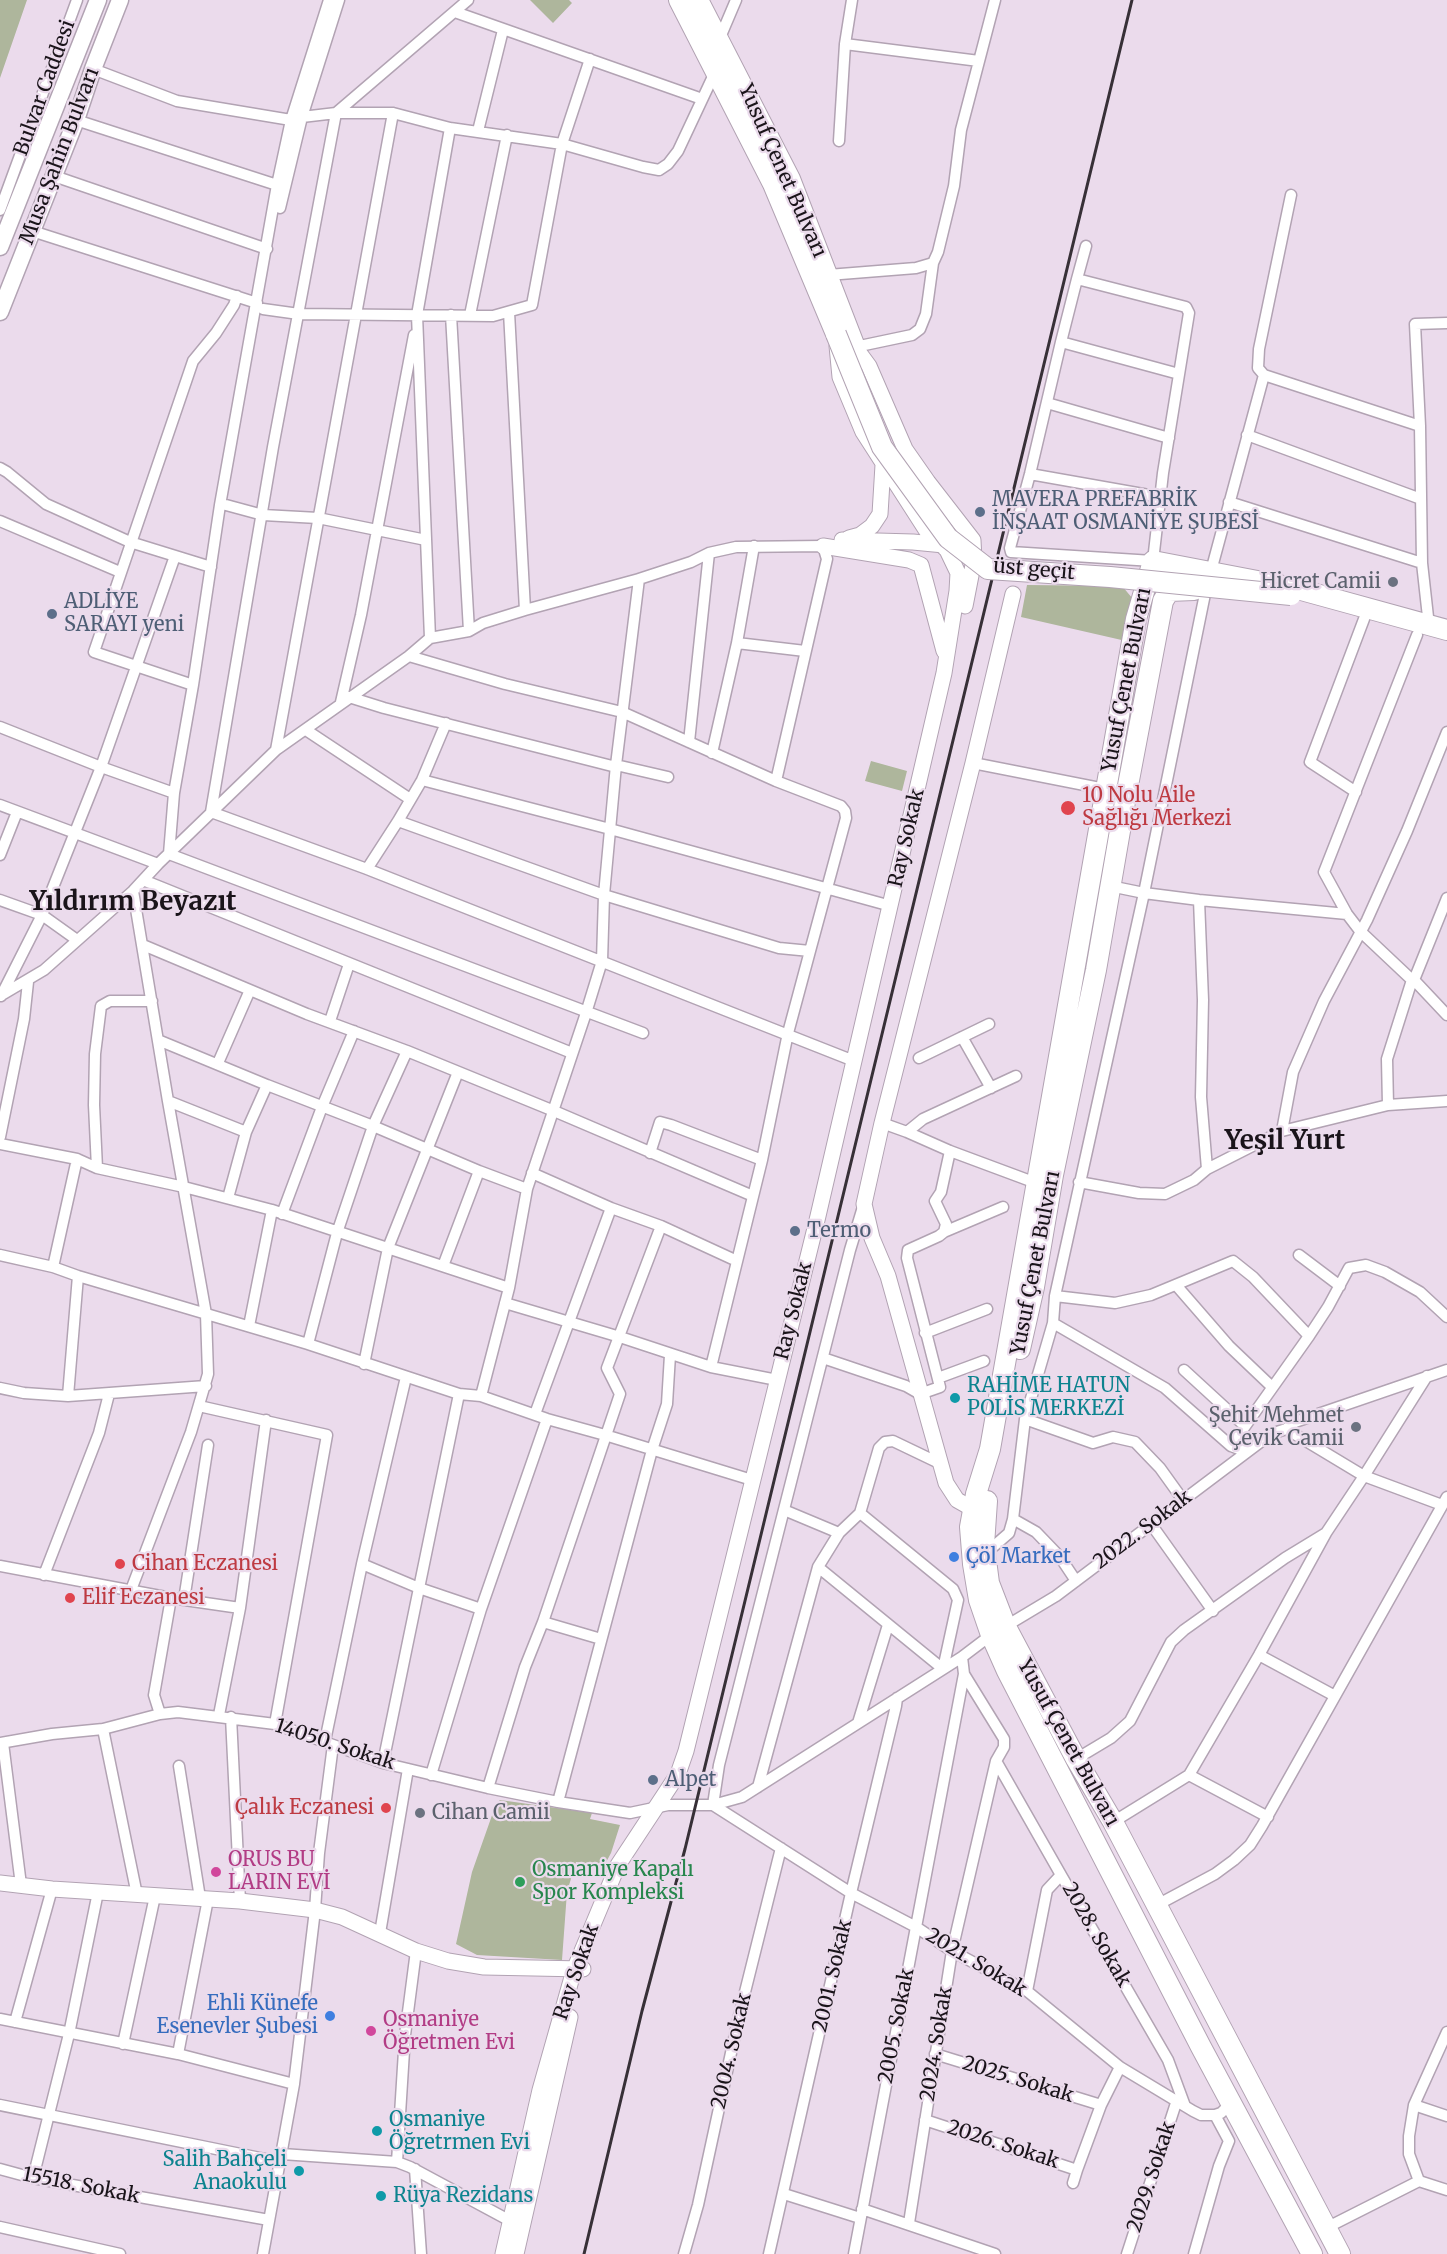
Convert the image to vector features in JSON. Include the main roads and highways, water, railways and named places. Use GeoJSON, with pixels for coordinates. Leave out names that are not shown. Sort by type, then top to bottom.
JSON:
{"type":"FeatureCollection","features":[{"type":"Feature","properties":{"kind":"highway","name":"Yusuf Çenet Bulvarı"},"geometry":{"type":"LineString","coordinates":[[679,0],[773,184],[836,334]]}},
{"type":"Feature","properties":{"kind":"highway","name":"Yusuf Çenet Bulvarı"},"geometry":{"type":"LineString","coordinates":[[698,0],[781,160],[894,441],[957,535],[990,556],[1107,563],[1293,592]]}},
{"type":"Feature","properties":{"kind":"highway","name":"üst geçit"},"geometry":{"type":"LineString","coordinates":[[836,334],[882,447],[948,538],[988,569],[1110,576],[1293,592]]}},
{"type":"Feature","properties":{"kind":"highway","name":"Yusuf Çenet Bulvarı"},"geometry":{"type":"LineString","coordinates":[[979,1513],[1136,619],[1153,561],[1208,580]]}},
{"type":"Feature","properties":{"kind":"highway","name":"Yusuf Çenet Bulvarı"},"geometry":{"type":"LineString","coordinates":[[1208,580],[1169,591],[1163,601],[1096,970],[1053,1175],[1034,1287],[970,1542],[975,1583],[998,1631],[1113,1822],[1340,2254]]}},
{"type":"Feature","properties":{"kind":"highway"},"geometry":{"type":"LineString","coordinates":[[1208,580],[1293,592],[1431,630],[1447,641]]}},
{"type":"Feature","properties":{"kind":"highway"},"geometry":{"type":"LineString","coordinates":[[1293,592],[1364,619],[1431,630]]}},
{"type":"Feature","properties":{"kind":"highway","name":"Yusuf Çenet Bulvarı"},"geometry":{"type":"LineString","coordinates":[[998,1631],[1013,1681],[1306,2251]]}},
{"type":"Feature","properties":{"kind":"main road","name":"Musa Şahin Bulvarı"},"geometry":{"type":"LineString","coordinates":[[0,247],[98,0]]}},
{"type":"Feature","properties":{"kind":"main road","name":"Musa Şahin Bulvarı"},"geometry":{"type":"LineString","coordinates":[[0,309],[76,120],[120,0]]}},
{"type":"Feature","properties":{"kind":"railway"},"geometry":{"type":"LineString","coordinates":[[584,2254],[642,2011],[685,1849],[1132,0]]}},
{"type":"Feature","properties":{"kind":"place","name":"MAVERA PREFABRİK İNŞAAT OSMANİYE ŞUBESİ"},"geometry":{"type":"Point","coordinates":[980,512]}},
{"type":"Feature","properties":{"kind":"place","name":"Hicret Camii"},"geometry":{"type":"Point","coordinates":[1393,582]}},
{"type":"Feature","properties":{"kind":"place","name":"ADLİYE SARAYI yeni"},"geometry":{"type":"Point","coordinates":[52,614]}},
{"type":"Feature","properties":{"kind":"place","name":"10 Nolu Aile Sağlığı Merkezi"},"geometry":{"type":"Point","coordinates":[1068,808]}},
{"type":"Feature","properties":{"kind":"place","name":"Termo"},"geometry":{"type":"Point","coordinates":[795,1231]}},
{"type":"Feature","properties":{"kind":"place","name":"RAHİME HATUN POLİS MERKEZİ"},"geometry":{"type":"Point","coordinates":[955,1398]}},
{"type":"Feature","properties":{"kind":"place","name":"Şehit Mehmet Çevik Camii"},"geometry":{"type":"Point","coordinates":[1356,1427]}},
{"type":"Feature","properties":{"kind":"place","name":"Çöl Market"},"geometry":{"type":"Point","coordinates":[954,1557]}},
{"type":"Feature","properties":{"kind":"place","name":"Cihan Eczanesi"},"geometry":{"type":"Point","coordinates":[120,1564]}},
{"type":"Feature","properties":{"kind":"place","name":"Elif Eczanesi"},"geometry":{"type":"Point","coordinates":[70,1598]}},
{"type":"Feature","properties":{"kind":"place","name":"Alpet"},"geometry":{"type":"Point","coordinates":[653,1780]}},
{"type":"Feature","properties":{"kind":"place","name":"Çalık Eczanesi"},"geometry":{"type":"Point","coordinates":[386,1808]}},
{"type":"Feature","properties":{"kind":"place","name":"Cihan Camii"},"geometry":{"type":"Point","coordinates":[420,1813]}},
{"type":"Feature","properties":{"kind":"place","name":"ORUS BU LARIN EVİ"},"geometry":{"type":"Point","coordinates":[216,1872]}},
{"type":"Feature","properties":{"kind":"place","name":"Osmaniye Kapalı Spor Kompleksi"},"geometry":{"type":"Point","coordinates":[520,1882]}},
{"type":"Feature","properties":{"kind":"place","name":"Ehli Künefe Esenevler Şubesi"},"geometry":{"type":"Point","coordinates":[330,2016]}},
{"type":"Feature","properties":{"kind":"place","name":"Osmaniye Öğretmen Evi"},"geometry":{"type":"Point","coordinates":[371,2031]}},
{"type":"Feature","properties":{"kind":"place","name":"Osmaniye Öğretrmen Evi"},"geometry":{"type":"Point","coordinates":[377,2131]}},
{"type":"Feature","properties":{"kind":"place","name":"Salih Bahçeli Anaokulu"},"geometry":{"type":"Point","coordinates":[299,2171]}},
{"type":"Feature","properties":{"kind":"place","name":"Rüya Rezidans"},"geometry":{"type":"Point","coordinates":[381,2196]}},
{"type":"Feature","properties":{"kind":"district","name":"Yıldırım Beyazıt"},"geometry":{"type":"Point","coordinates":[133,903]}},
{"type":"Feature","properties":{"kind":"district","name":"Yeşil Yurt"},"geometry":{"type":"Point","coordinates":[1285,1142]}}]}
